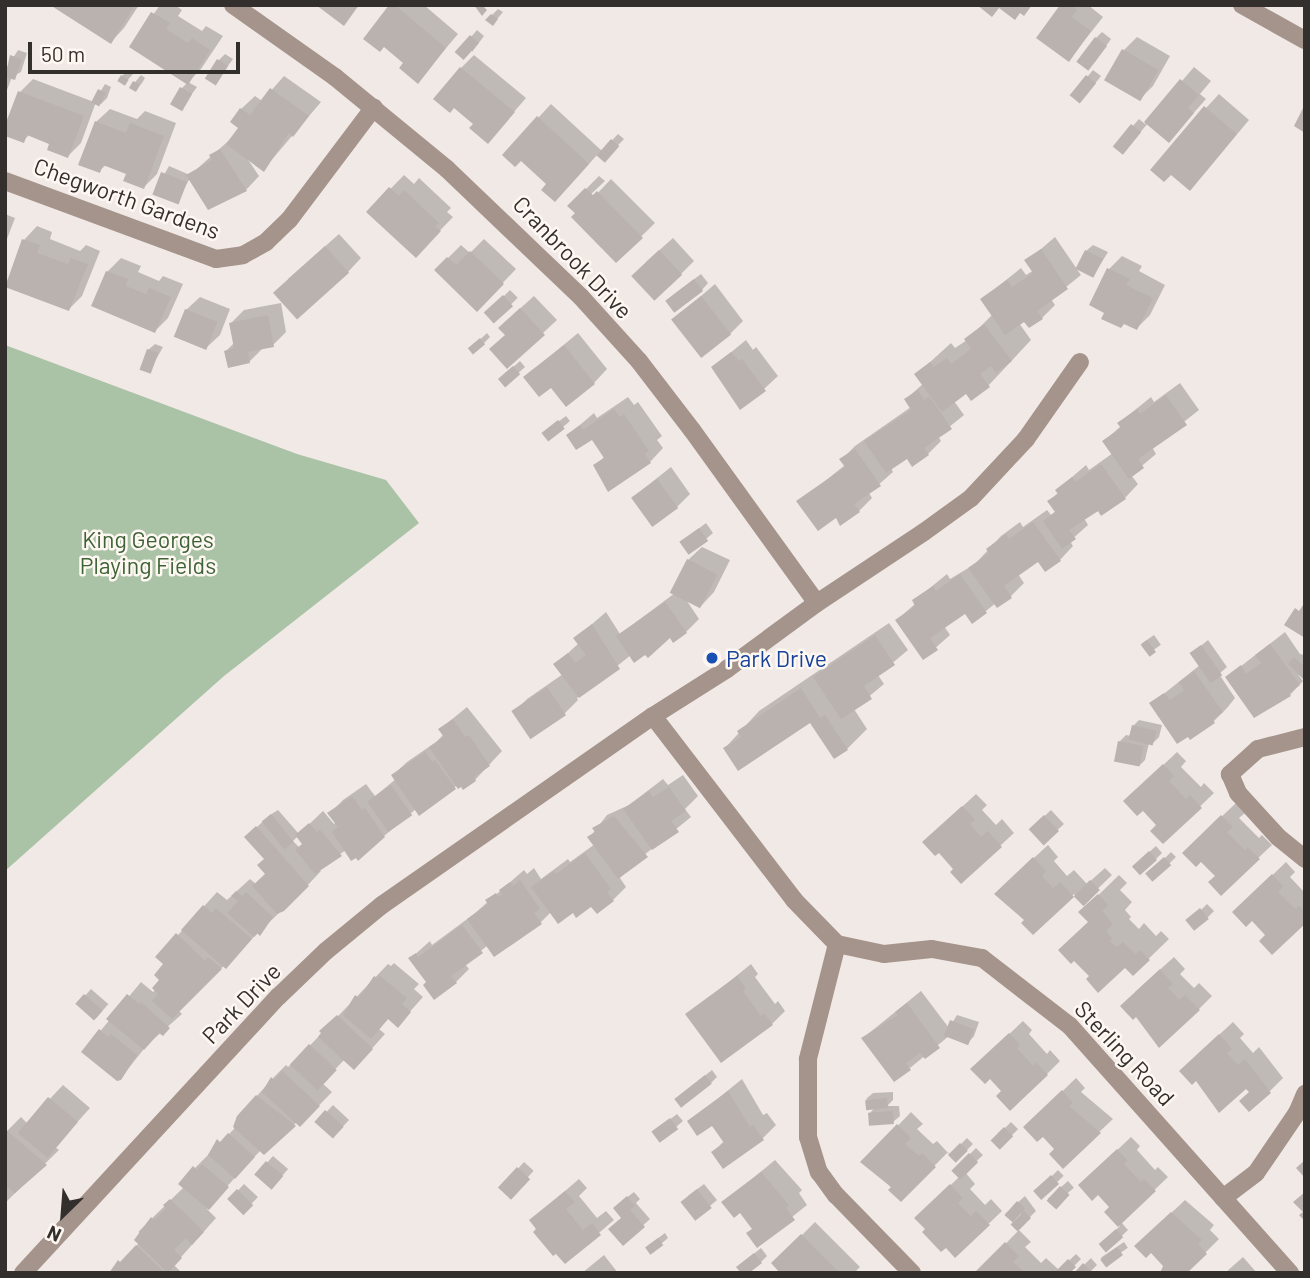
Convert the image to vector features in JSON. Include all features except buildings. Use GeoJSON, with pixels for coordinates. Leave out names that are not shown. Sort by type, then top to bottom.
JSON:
{"type":"FeatureCollection","features":[{"type":"Feature","properties":{"kind":"street","name":"Cranbrook Drive"},"geometry":{"type":"LineString","coordinates":[[233,5],[374,107],[499,215],[581,297],[639,361],[817,603]]}},
{"type":"Feature","properties":{"kind":"street"},"geometry":{"type":"LineString","coordinates":[[1242,5],[1305,40]]}},
{"type":"Feature","properties":{"kind":"street","name":"Chegworth Gardens"},"geometry":{"type":"LineString","coordinates":[[5,181],[216,258],[243,255],[266,242],[289,220],[374,107]]}},
{"type":"Feature","properties":{"kind":"street","name":"Park Drive"},"geometry":{"type":"LineString","coordinates":[[23,1273],[279,996],[326,951],[382,905],[653,716],[727,669],[817,603],[925,533],[971,498],[1026,439],[1080,362]]}},
{"type":"Feature","properties":{"kind":"street"},"geometry":{"type":"LineString","coordinates":[[653,716],[794,900],[838,944],[808,1059],[808,1137],[819,1172],[836,1195],[912,1273]]}},
{"type":"Feature","properties":{"kind":"street"},"geometry":{"type":"LineString","coordinates":[[1305,737],[1258,749],[1230,774],[1238,793],[1278,837],[1305,859]]}},
{"type":"Feature","properties":{"kind":"street","name":"Sterling Road"},"geometry":{"type":"LineString","coordinates":[[838,944],[884,954],[932,949],[982,958],[1070,1026],[1290,1273]]}},
{"type":"Feature","properties":{"kind":"street"},"geometry":{"type":"LineString","coordinates":[[1223,1198],[1256,1173],[1297,1113],[1305,1094]]}},
{"type":"Feature","properties":{"kind":"green space","name":"King Georges Playing Fields"},"geometry":{"type":"Polygon","coordinates":[[[5,345],[297,454],[386,480],[419,523],[224,676],[5,871],[5,345]]]}},
{"type":"Feature","properties":{"kind":"place","name":"Park Drive"},"geometry":{"type":"Point","coordinates":[712,658]}}]}
